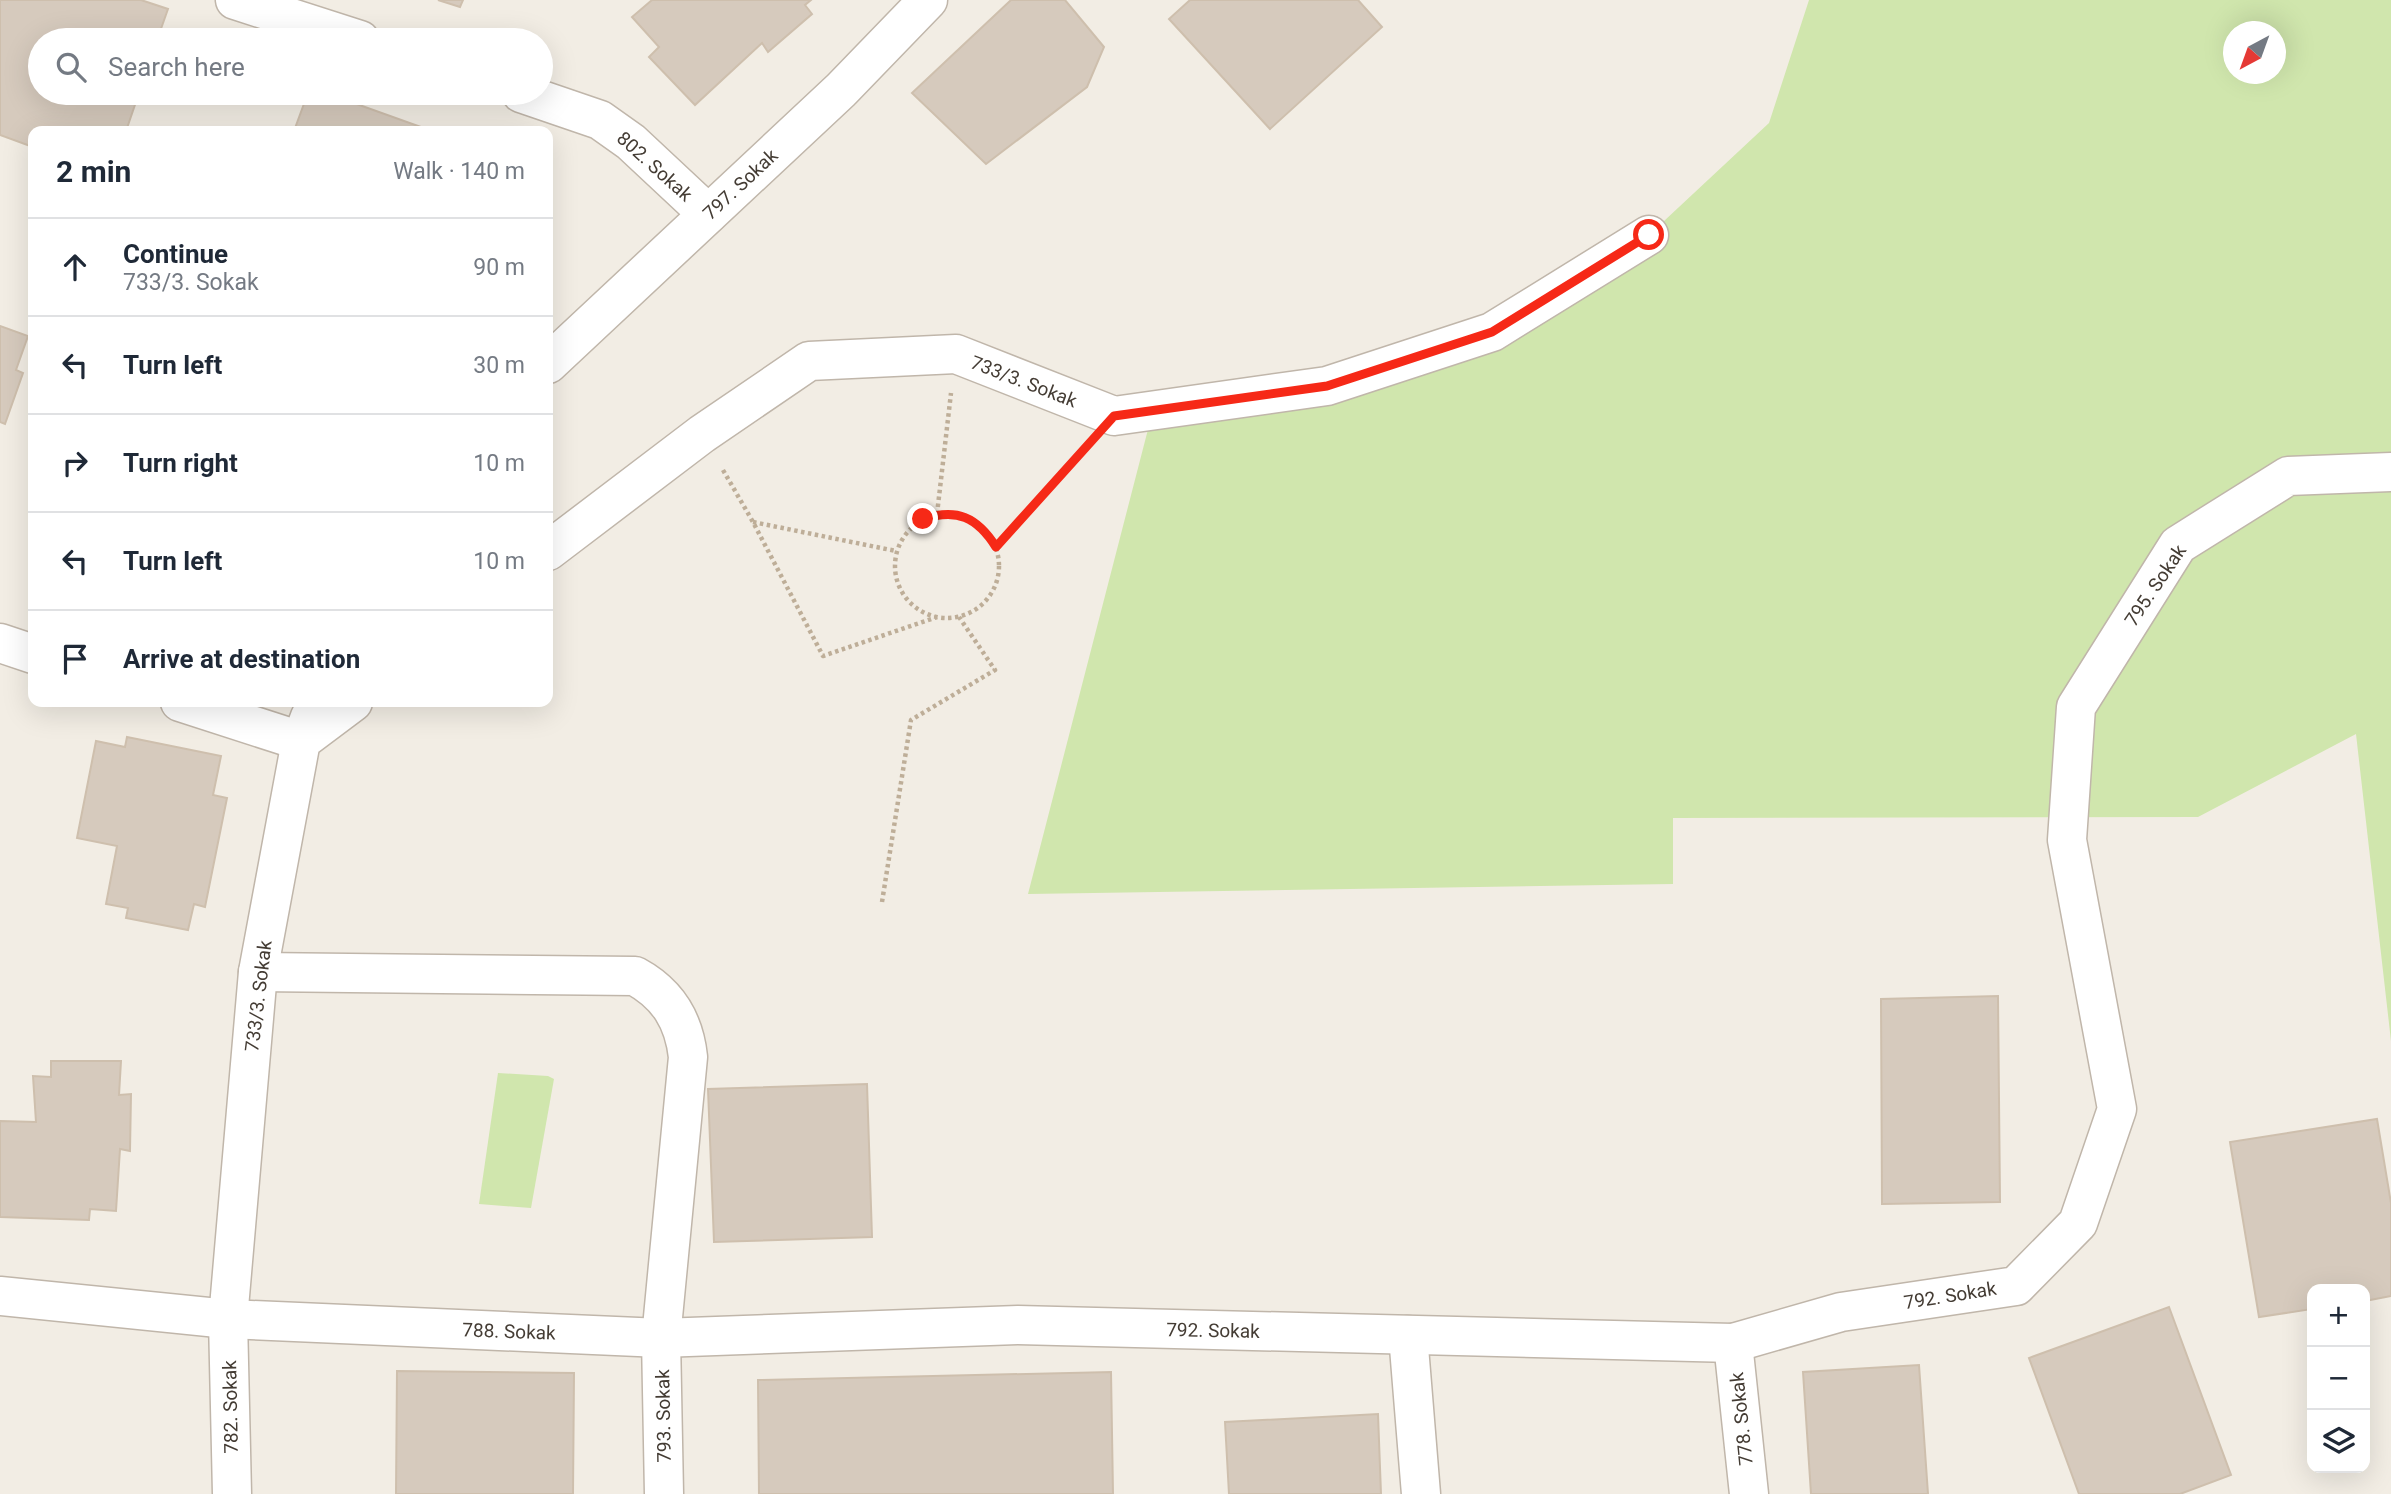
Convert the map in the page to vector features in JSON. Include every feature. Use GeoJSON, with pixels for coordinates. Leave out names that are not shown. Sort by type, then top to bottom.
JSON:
{"type":"FeatureCollection","features":[{"type":"Feature","properties":{"kind":"street"},"geometry":{"type":"LineString","coordinates":[[235,0],[322,28]]}},
{"type":"Feature","properties":{"kind":"street","name":"797. Sokak"},"geometry":{"type":"LineString","coordinates":[[553,359],[841,90],[928,0]]}},
{"type":"Feature","properties":{"kind":"street","name":"802. Sokak"},"geometry":{"type":"LineString","coordinates":[[553,104],[600,120],[631,142],[708,214]]}},
{"type":"Feature","properties":{"kind":"street","name":"733/3. Sokak"},"geometry":{"type":"LineString","coordinates":[[553,547],[702,434],[809,361],[956,354],[1114,416],[1327,386],[1492,332],[1649,235]]}},
{"type":"Feature","properties":{"kind":"street","name":"795. Sokak"},"geometry":{"type":"LineString","coordinates":[[2067,840],[2076,707],[2178,545],[2288,476],[2391,472]]}},
{"type":"Feature","properties":{"kind":"street"},"geometry":{"type":"LineString","coordinates":[[0,643],[28,652]]}},
{"type":"Feature","properties":{"kind":"street"},"geometry":{"type":"LineString","coordinates":[[196,707],[301,741]]}},
{"type":"Feature","properties":{"kind":"street"},"geometry":{"type":"LineString","coordinates":[[301,741],[314,707]]}},
{"type":"Feature","properties":{"kind":"street"},"geometry":{"type":"LineString","coordinates":[[301,741],[346,707]]}},
{"type":"Feature","properties":{"kind":"street","name":"733/3. Sokak"},"geometry":{"type":"LineString","coordinates":[[228,1319],[258,972],[301,741]]}},
{"type":"Feature","properties":{"kind":"street","name":"792. Sokak"},"geometry":{"type":"LineString","coordinates":[[1018,1325],[1733,1343],[1841,1312],[2016,1286],[2078,1223],[2118,1109],[2067,840]]}},
{"type":"Feature","properties":{"kind":"street","name":"793. Sokak"},"geometry":{"type":"LineString","coordinates":[[258,972],[635,976],[661,993],[680,1021],[688,1057],[661,1338],[664,1494]]}},
{"type":"Feature","properties":{"kind":"street","name":"788. Sokak"},"geometry":{"type":"LineString","coordinates":[[0,1296],[228,1319],[661,1338],[1018,1325]]}},
{"type":"Feature","properties":{"kind":"street","name":"782. Sokak"},"geometry":{"type":"LineString","coordinates":[[228,1319],[232,1494]]}},
{"type":"Feature","properties":{"kind":"street"},"geometry":{"type":"LineString","coordinates":[[1408,1335],[1422,1494]]}},
{"type":"Feature","properties":{"kind":"street","name":"778. Sokak"},"geometry":{"type":"LineString","coordinates":[[1733,1343],[1749,1494]]}},
{"type":"Feature","properties":{"kind":"path"},"geometry":{"type":"LineString","coordinates":[[937,514],[956,354]]}},
{"type":"Feature","properties":{"kind":"path"},"geometry":{"type":"LineString","coordinates":[[996,547],[1114,416]]}},
{"type":"Feature","properties":{"kind":"path"},"geometry":{"type":"LineString","coordinates":[[702,434],[753,522],[823,656],[937,617],[959,617],[976,610],[988,598],[997,582],[1000,564],[996,547],[986,531],[972,520],[955,513],[937,514],[912,526],[902,537],[896,551],[894,568],[898,585],[907,600],[920,611],[937,617]]}},
{"type":"Feature","properties":{"kind":"path"},"geometry":{"type":"LineString","coordinates":[[753,522],[896,551]]}},
{"type":"Feature","properties":{"kind":"path"},"geometry":{"type":"LineString","coordinates":[[882,902],[911,720],[995,670],[959,617]]}},
{"type":"Feature","properties":{"kind":"green space"},"geometry":{"type":"Polygon","coordinates":[[[1809,0],[2391,0],[2391,1041],[2356,734],[2198,817],[1673,818],[1673,884],[1028,894],[1153,410],[1492,332],[1649,235],[1769,123],[1809,0]]]}},
{"type":"Feature","properties":{"kind":"green space"},"geometry":{"type":"Polygon","coordinates":[[[498,1073],[548,1076],[554,1079],[531,1208],[479,1204],[498,1073]]]}},
{"type":"Feature","properties":{"kind":"building"},"geometry":{"type":"Polygon","coordinates":[[[0,0],[141,0],[168,9],[161,28],[28,28],[28,105],[135,105],[128,126],[28,126],[28,145],[0,135],[0,0]]]}},
{"type":"Feature","properties":{"kind":"building"},"geometry":{"type":"Polygon","coordinates":[[[438,0],[463,0],[460,7],[438,0]]]}},
{"type":"Feature","properties":{"kind":"building"},"geometry":{"type":"Polygon","coordinates":[[[652,0],[811,0],[805,5],[812,14],[768,52],[762,43],[695,105],[649,57],[659,47],[632,17],[652,0]]]}},
{"type":"Feature","properties":{"kind":"building"},"geometry":{"type":"Polygon","coordinates":[[[1011,0],[1065,0],[1104,47],[1087,87],[986,164],[912,93],[1011,0]]]}},
{"type":"Feature","properties":{"kind":"building"},"geometry":{"type":"Polygon","coordinates":[[[1190,0],[1358,0],[1382,27],[1270,129],[1169,19],[1190,0]]]}},
{"type":"Feature","properties":{"kind":"building"},"geometry":{"type":"Polygon","coordinates":[[[304,105],[359,105],[418,126],[296,126],[304,105]]]}},
{"type":"Feature","properties":{"kind":"building"},"geometry":{"type":"Polygon","coordinates":[[[0,326],[28,336],[16,370],[23,373],[5,424],[0,422],[0,326]]]}},
{"type":"Feature","properties":{"kind":"building"},"geometry":{"type":"Polygon","coordinates":[[[127,737],[221,756],[213,795],[227,798],[205,907],[194,904],[188,930],[126,918],[128,908],[106,904],[117,846],[77,838],[96,741],[125,747],[127,737]]]}},
{"type":"Feature","properties":{"kind":"building"},"geometry":{"type":"Polygon","coordinates":[[[1998,996],[2000,1202],[1882,1204],[1881,999],[1998,996]]]}},
{"type":"Feature","properties":{"kind":"building"},"geometry":{"type":"Polygon","coordinates":[[[51,1061],[121,1061],[119,1095],[131,1094],[130,1151],[120,1149],[116,1211],[90,1209],[89,1220],[0,1217],[0,1121],[36,1122],[33,1076],[51,1077],[51,1061]]]}},
{"type":"Feature","properties":{"kind":"building"},"geometry":{"type":"Polygon","coordinates":[[[867,1084],[872,1237],[714,1242],[708,1089],[867,1084]]]}},
{"type":"Feature","properties":{"kind":"building"},"geometry":{"type":"Polygon","coordinates":[[[2377,1119],[2391,1203],[2391,1296],[2370,1300],[2370,1284],[2307,1284],[2307,1310],[2259,1317],[2230,1142],[2377,1119]]]}},
{"type":"Feature","properties":{"kind":"building"},"geometry":{"type":"Polygon","coordinates":[[[2169,1307],[2231,1475],[2180,1494],[2079,1494],[2029,1358],[2169,1307]]]}},
{"type":"Feature","properties":{"kind":"building"},"geometry":{"type":"Polygon","coordinates":[[[1919,1365],[1928,1494],[1811,1494],[1803,1372],[1919,1365]]]}},
{"type":"Feature","properties":{"kind":"building"},"geometry":{"type":"Polygon","coordinates":[[[397,1371],[574,1373],[573,1494],[396,1494],[397,1371]]]}},
{"type":"Feature","properties":{"kind":"building"},"geometry":{"type":"Polygon","coordinates":[[[1111,1372],[1113,1494],[759,1494],[758,1380],[1111,1372]]]}},
{"type":"Feature","properties":{"kind":"building"},"geometry":{"type":"Polygon","coordinates":[[[1378,1414],[1381,1494],[1229,1494],[1225,1422],[1378,1414]]]}},
{"type":"Feature","properties":{"kind":"route"},"geometry":{"type":"LineString","coordinates":[[923,519],[937,514],[955,513],[972,520],[986,531],[996,547],[1114,416],[1327,386],[1492,332],[1649,235]]}}]}
